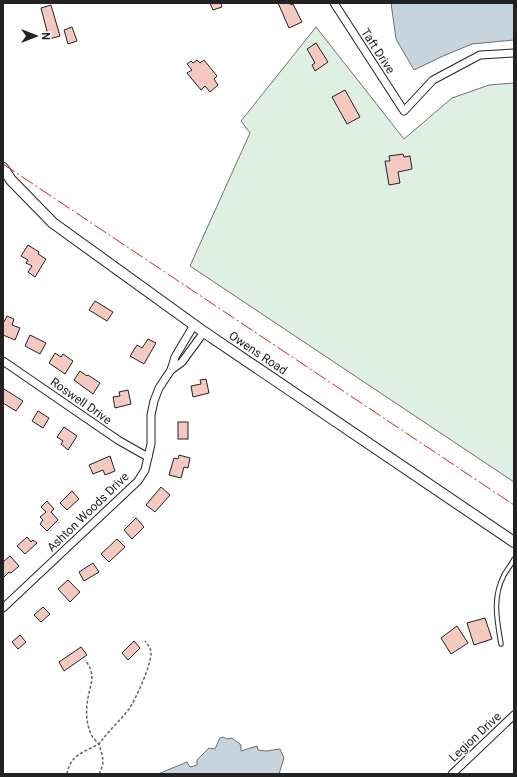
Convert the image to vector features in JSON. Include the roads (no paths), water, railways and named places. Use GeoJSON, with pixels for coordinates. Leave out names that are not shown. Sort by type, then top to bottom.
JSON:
{"type":"FeatureCollection","features":[{"type":"Feature","properties":{"kind":"street","name":"Taft Drive"},"geometry":{"type":"LineString","coordinates":[[334,3],[404,112],[433,80],[480,55],[514,53]]}},
{"type":"Feature","properties":{"kind":"street","name":"Owens Road"},"geometry":{"type":"LineString","coordinates":[[3,168],[11,180],[54,223],[204,332],[514,542]]}},
{"type":"Feature","properties":{"kind":"street","name":"Ashton Woods Drive"},"geometry":{"type":"LineString","coordinates":[[3,608],[138,480],[145,470],[151,444],[154,401],[159,388],[171,370],[175,357],[194,325]]}},
{"type":"Feature","properties":{"kind":"street","name":"Ashton Woods Drive"},"geometry":{"type":"LineString","coordinates":[[171,370],[182,362],[204,332]]}},
{"type":"Feature","properties":{"kind":"street","name":"Roswell Drive"},"geometry":{"type":"LineString","coordinates":[[3,361],[118,440],[148,457]]}},
{"type":"Feature","properties":{"kind":"street","name":"Legion Drive"},"geometry":{"type":"LineString","coordinates":[[452,774],[514,715]]}},
{"type":"Feature","properties":{"kind":"lane"},"geometry":{"type":"LineString","coordinates":[[500,644],[496,618],[496,597],[504,576],[514,560]]}}]}
